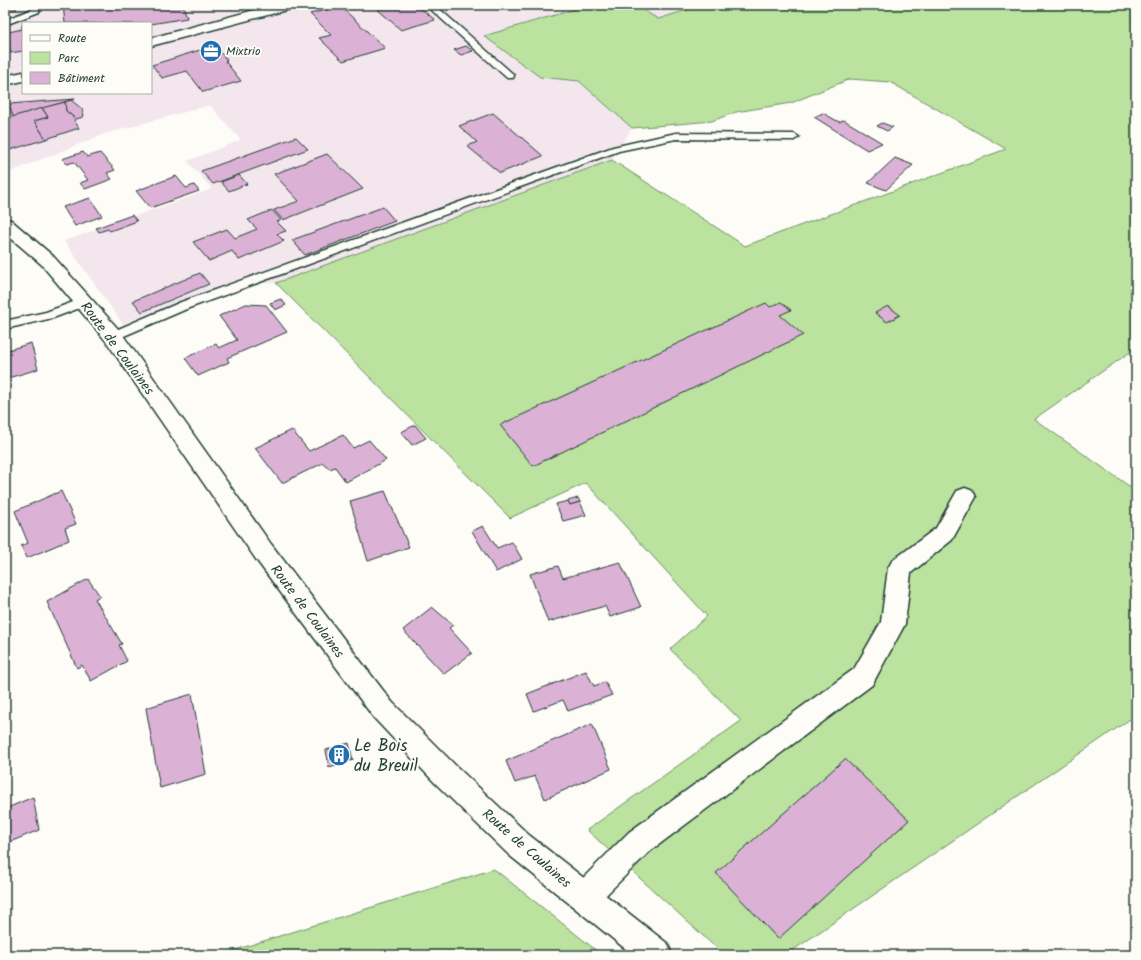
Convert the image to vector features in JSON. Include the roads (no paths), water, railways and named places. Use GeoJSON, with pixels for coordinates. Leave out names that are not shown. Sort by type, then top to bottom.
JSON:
{"type":"FeatureCollection","features":[{"type":"Feature","properties":{"kind":"street"},"geometry":{"type":"LineString","coordinates":[[152,42],[289,5]]}},
{"type":"Feature","properties":{"kind":"street"},"geometry":{"type":"LineString","coordinates":[[5,81],[22,76]]}},
{"type":"Feature","properties":{"kind":"street","name":"Route de Coulaines"},"geometry":{"type":"LineString","coordinates":[[5,224],[46,260],[113,336],[263,551],[383,710],[445,774],[519,845],[657,955]]}},
{"type":"Feature","properties":{"kind":"street"},"geometry":{"type":"LineString","coordinates":[[584,897],[639,842],[863,676],[893,624],[900,568],[944,534],[965,497]]}},
{"type":"Feature","properties":{"kind":"lane"},"geometry":{"type":"LineString","coordinates":[[6,23],[36,10],[36,5]]}},
{"type":"Feature","properties":{"kind":"lane"},"geometry":{"type":"LineString","coordinates":[[430,5],[510,76]]}},
{"type":"Feature","properties":{"kind":"lane"},"geometry":{"type":"LineString","coordinates":[[113,336],[186,304],[616,149],[676,136],[794,137]]}},
{"type":"Feature","properties":{"kind":"lane"},"geometry":{"type":"LineString","coordinates":[[5,325],[49,314],[84,302]]}},
{"type":"Feature","properties":{"kind":"place","name":"Mixtrio"},"geometry":{"type":"Point","coordinates":[211,51]}},
{"type":"Feature","properties":{"kind":"place","name":"Le Bois du Breuil"},"geometry":{"type":"Point","coordinates":[339,755]}}]}
